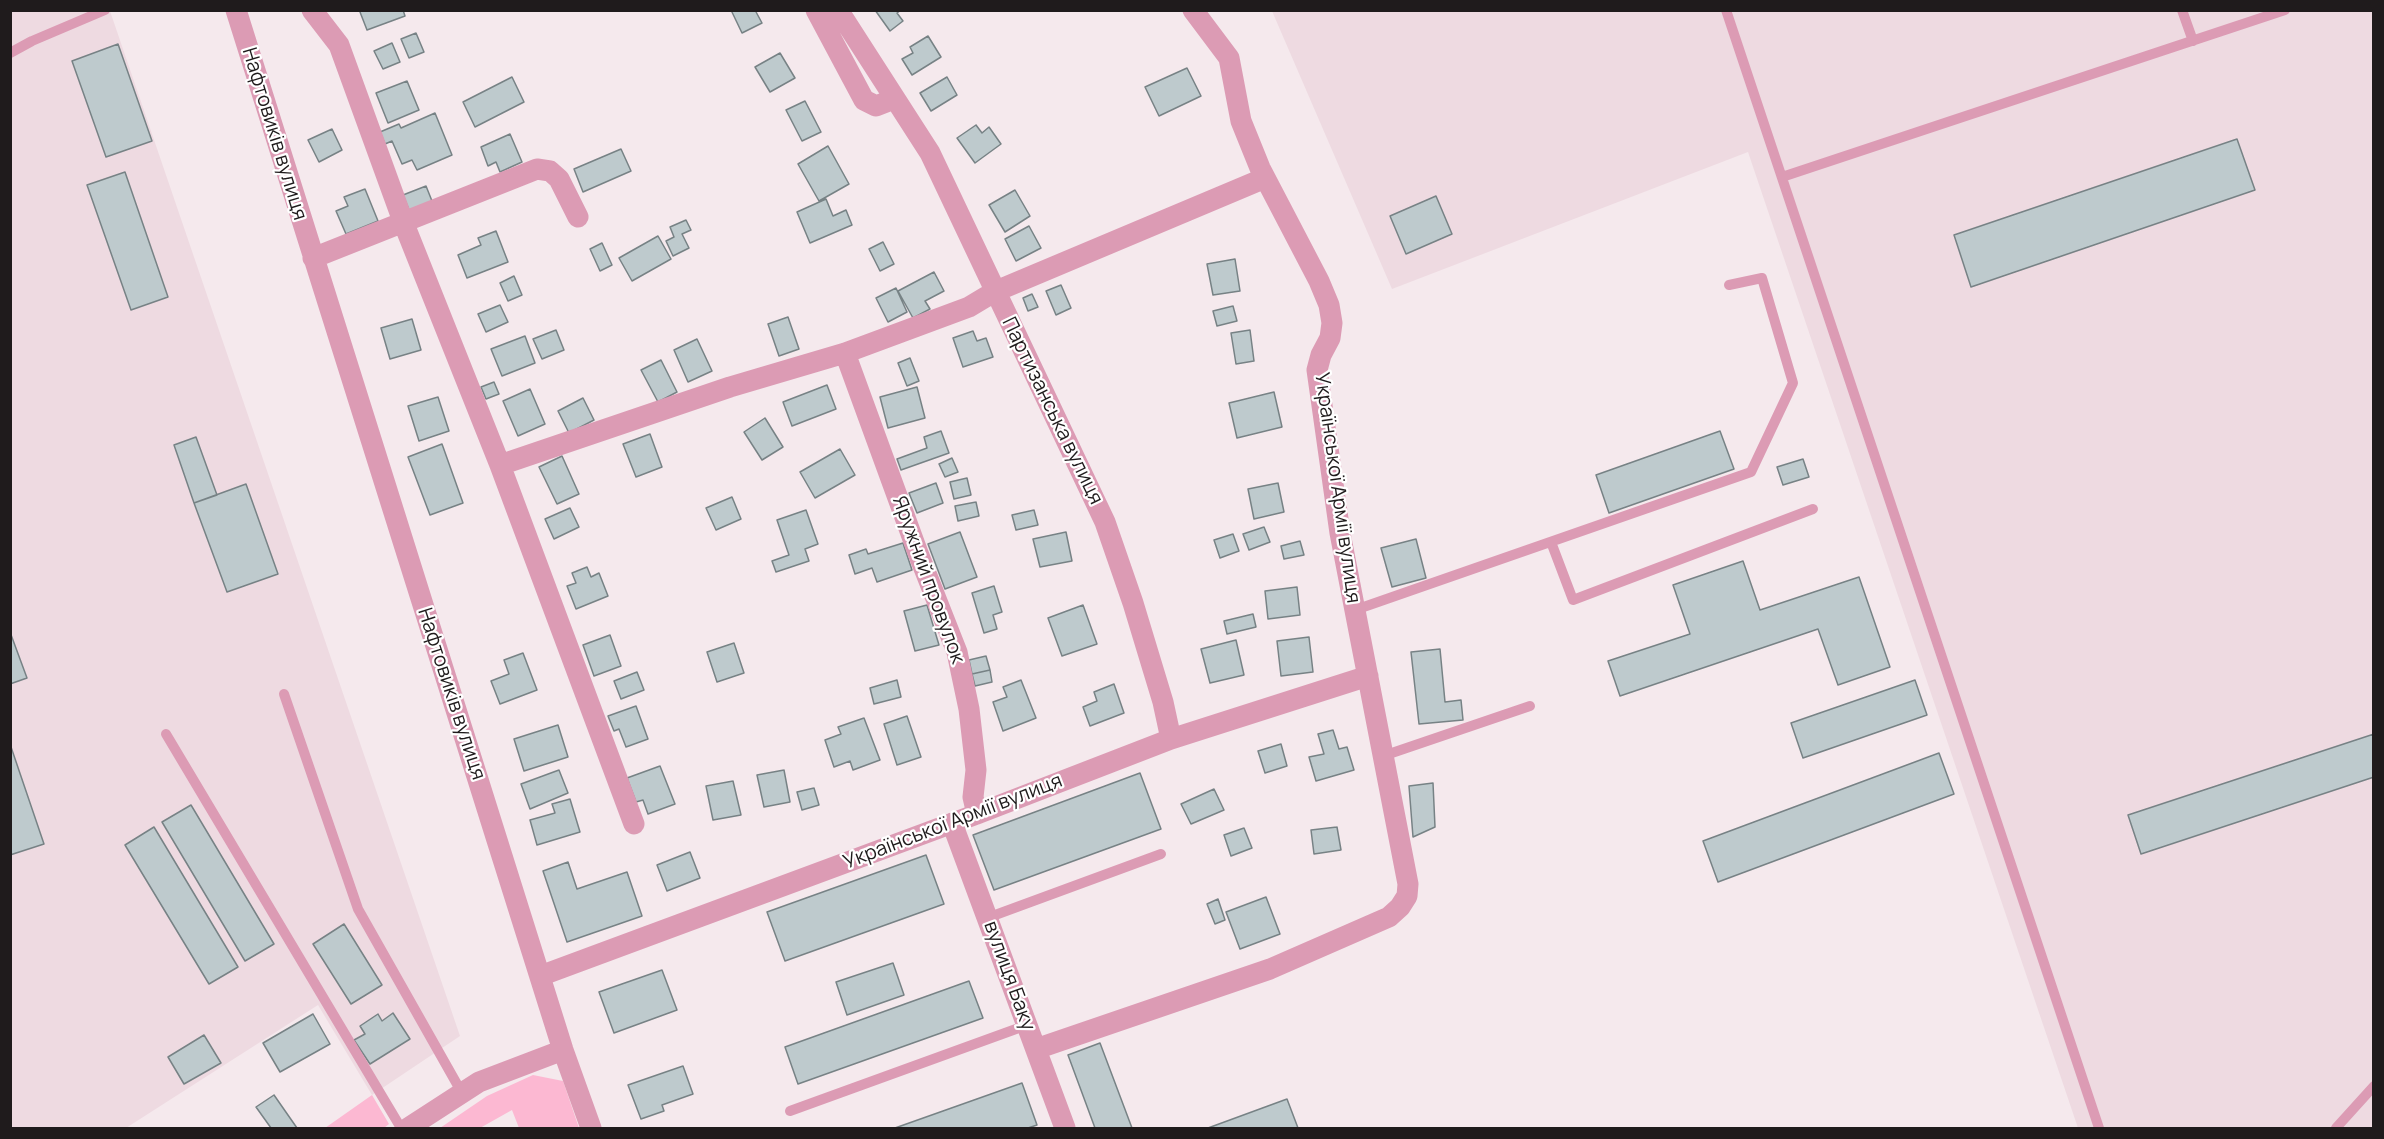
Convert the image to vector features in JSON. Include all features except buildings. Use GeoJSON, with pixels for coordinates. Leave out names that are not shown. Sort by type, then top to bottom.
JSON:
{"type":"FeatureCollection","features":[{"type":"Feature","properties":{"kind":"street","name":"Нафтовиків вулиця"},"geometry":{"type":"LineString","coordinates":[[236,10],[563,1050],[591,1128]]}},
{"type":"Feature","properties":{"kind":"street"},"geometry":{"type":"LineString","coordinates":[[312,10],[339,45],[404,224],[500,465],[634,824]]}},
{"type":"Feature","properties":{"kind":"street"},"geometry":{"type":"LineString","coordinates":[[816,10],[864,100],[876,106],[894,99]]}},
{"type":"Feature","properties":{"kind":"street","name":"Партизанська вулиця"},"geometry":{"type":"LineString","coordinates":[[838,10],[930,153],[1105,522],[1133,603],[1171,739]]}},
{"type":"Feature","properties":{"kind":"street","name":"Української Армії вулиця"},"geometry":{"type":"LineString","coordinates":[[1036,1049],[1270,969],[1389,917],[1400,907],[1407,896],[1408,884],[1340,533],[1317,370],[1330,338],[1332,323],[1329,305],[1319,281],[1265,178],[1241,121],[1229,58],[1193,10]]}},
{"type":"Feature","properties":{"kind":"street"},"geometry":{"type":"LineString","coordinates":[[313,258],[404,224],[537,169],[550,171],[559,179],[578,217]]}},
{"type":"Feature","properties":{"kind":"street"},"geometry":{"type":"LineString","coordinates":[[500,465],[730,387],[845,353],[969,307],[994,292],[1265,178]]}},
{"type":"Feature","properties":{"kind":"street","name":"Яружний провулок"},"geometry":{"type":"LineString","coordinates":[[845,353],[957,652],[969,709],[976,770],[972,797],[977,814]]}},
{"type":"Feature","properties":{"kind":"street","name":"Української Армії вулиця"},"geometry":{"type":"LineString","coordinates":[[540,976],[977,814],[1171,739],[1368,676]]}},
{"type":"Feature","properties":{"kind":"street","name":"вулиця Баку"},"geometry":{"type":"LineString","coordinates":[[952,823],[1065,1128]]}},
{"type":"Feature","properties":{"kind":"street"},"geometry":{"type":"LineString","coordinates":[[408,1128],[479,1082],[563,1050]]}},
{"type":"Feature","properties":{"kind":"lane"},"geometry":{"type":"LineString","coordinates":[[10,53],[32,41],[105,10]]}},
{"type":"Feature","properties":{"kind":"lane"},"geometry":{"type":"LineString","coordinates":[[1726,10],[2099,1128]]}},
{"type":"Feature","properties":{"kind":"lane"},"geometry":{"type":"LineString","coordinates":[[2182,10],[2193,41]]}},
{"type":"Feature","properties":{"kind":"lane"},"geometry":{"type":"LineString","coordinates":[[1782,177],[2284,10]]}},
{"type":"Feature","properties":{"kind":"lane"},"geometry":{"type":"LineString","coordinates":[[1355,610],[1751,472],[1793,383],[1762,278],[1729,285]]}},
{"type":"Feature","properties":{"kind":"lane"},"geometry":{"type":"LineString","coordinates":[[1551,542],[1573,600],[1813,509]]}},
{"type":"Feature","properties":{"kind":"lane"},"geometry":{"type":"LineString","coordinates":[[284,694],[358,909],[462,1093]]}},
{"type":"Feature","properties":{"kind":"lane"},"geometry":{"type":"LineString","coordinates":[[1383,756],[1530,706]]}},
{"type":"Feature","properties":{"kind":"lane"},"geometry":{"type":"LineString","coordinates":[[166,734],[401,1128]]}},
{"type":"Feature","properties":{"kind":"lane"},"geometry":{"type":"LineString","coordinates":[[987,918],[1161,854]]}},
{"type":"Feature","properties":{"kind":"lane"},"geometry":{"type":"LineString","coordinates":[[790,1111],[1027,1025]]}},
{"type":"Feature","properties":{"kind":"lane"},"geometry":{"type":"LineString","coordinates":[[2336,1128],[2373,1086]]}},
{"type":"Feature","properties":{"kind":"shaded area"},"geometry":{"type":"Polygon","coordinates":[[[10,11],[110,11],[460,1036],[372,1095],[318,1005],[126,1128],[11,1128],[10,11]]]}},
{"type":"Feature","properties":{"kind":"shaded area"},"geometry":{"type":"Polygon","coordinates":[[[1272,11],[2373,11],[2373,1128],[2078,1128],[1748,152],[1392,289],[1272,11]]]}},
{"type":"Feature","properties":{"kind":"shaded area"},"geometry":{"type":"Polygon","coordinates":[[[533,1075],[563,1081],[579,1128],[519,1128],[512,1110],[480,1128],[440,1128],[487,1096],[533,1075]]]}},
{"type":"Feature","properties":{"kind":"shaded area"},"geometry":{"type":"Polygon","coordinates":[[[372,1095],[389,1124],[384,1128],[325,1128],[372,1095]]]}}]}
